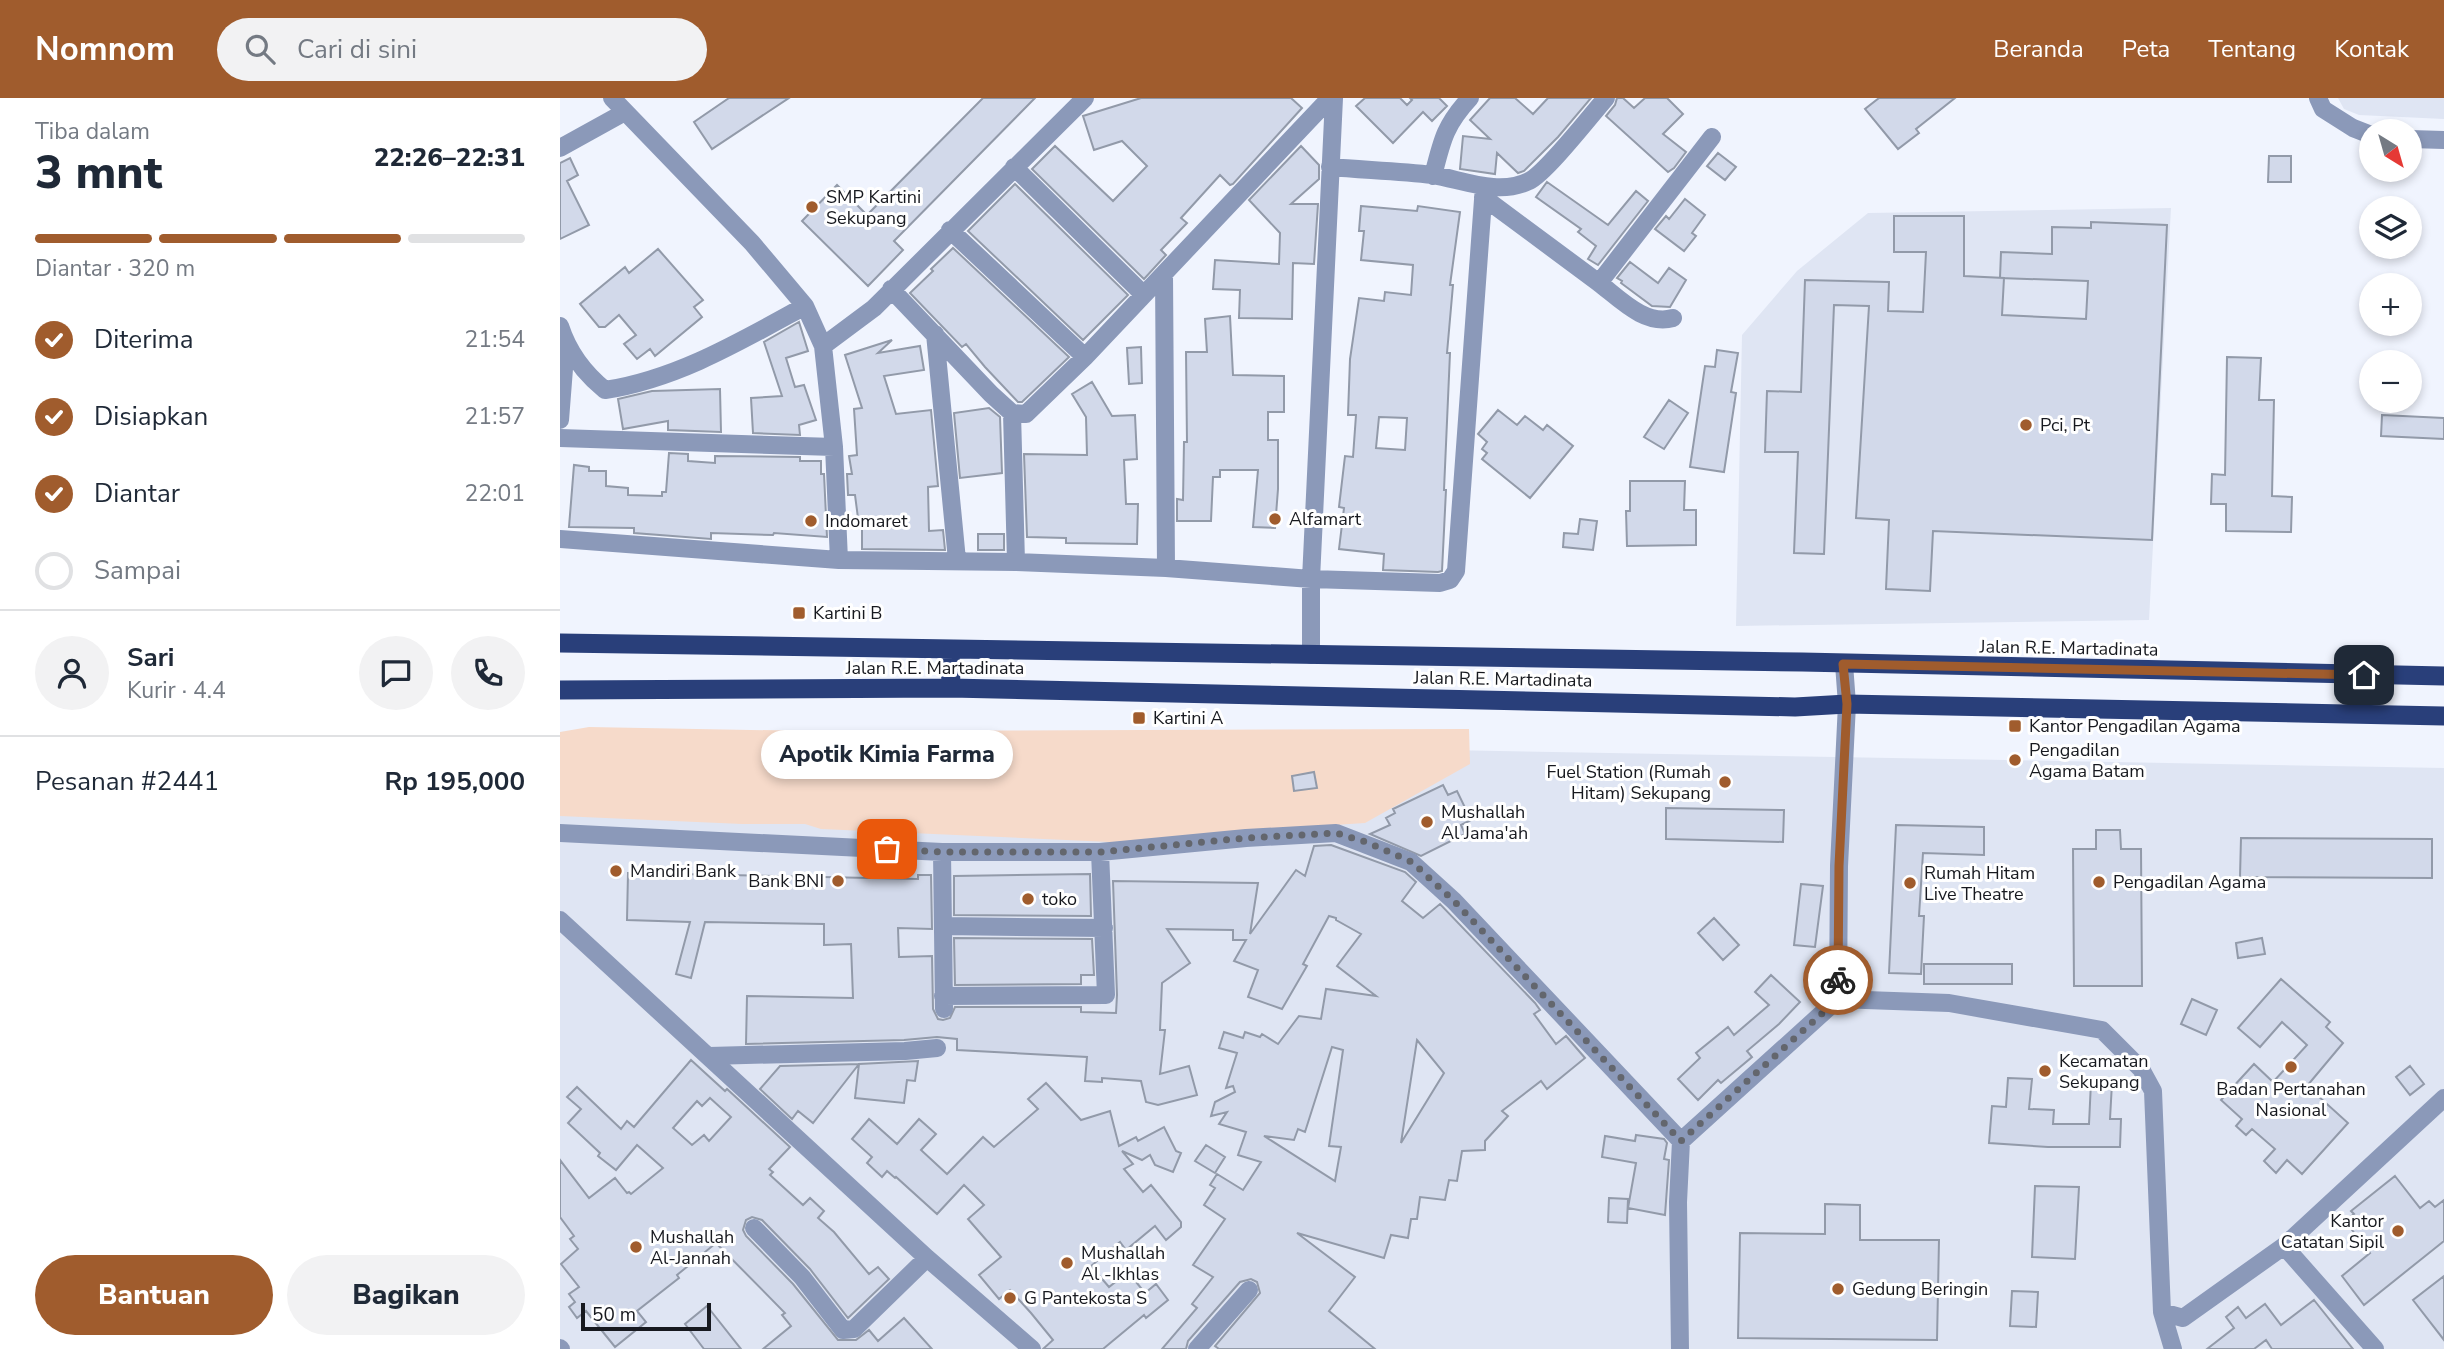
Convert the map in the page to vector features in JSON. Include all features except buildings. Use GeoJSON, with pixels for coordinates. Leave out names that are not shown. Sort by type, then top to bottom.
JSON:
{"type":"FeatureCollection","features":[{"type":"Feature","properties":{"kind":"highway","name":"Jalan R.E. Martadinata"},"geometry":{"type":"LineString","coordinates":[[560,643],[2444,676]]}},
{"type":"Feature","properties":{"kind":"highway"},"geometry":{"type":"LineString","coordinates":[[950,649],[951,688]]}},
{"type":"Feature","properties":{"kind":"highway","name":"Jalan R.E. Martadinata"},"geometry":{"type":"LineString","coordinates":[[560,690],[951,688],[1795,707],[1847,704],[2444,716]]}},
{"type":"Feature","properties":{"kind":"street"},"geometry":{"type":"LineString","coordinates":[[612,98],[752,243],[805,306],[823,346],[834,447],[839,560]]}},
{"type":"Feature","properties":{"kind":"street"},"geometry":{"type":"LineString","coordinates":[[823,346],[874,308],[1085,98]]}},
{"type":"Feature","properties":{"kind":"street"},"geometry":{"type":"LineString","coordinates":[[1311,655],[1311,579],[1332,98]]}},
{"type":"Feature","properties":{"kind":"street"},"geometry":{"type":"LineString","coordinates":[[891,289],[1012,413],[1026,414],[1085,357],[1332,98]]}},
{"type":"Feature","properties":{"kind":"street"},"geometry":{"type":"LineString","coordinates":[[1433,176],[1444,134],[1454,116],[1471,98]]}},
{"type":"Feature","properties":{"kind":"street"},"geometry":{"type":"LineString","coordinates":[[1483,192],[1530,181],[1606,98]]}},
{"type":"Feature","properties":{"kind":"street"},"geometry":{"type":"LineString","coordinates":[[2318,98],[2323,109],[2359,130]]}},
{"type":"Feature","properties":{"kind":"street"},"geometry":{"type":"LineString","coordinates":[[560,148],[625,112]]}},
{"type":"Feature","properties":{"kind":"street"},"geometry":{"type":"LineString","coordinates":[[1599,283],[1712,137]]}},
{"type":"Feature","properties":{"kind":"street"},"geometry":{"type":"LineString","coordinates":[[2422,139],[2444,140]]}},
{"type":"Feature","properties":{"kind":"street"},"geometry":{"type":"LineString","coordinates":[[1014,167],[1143,294]]}},
{"type":"Feature","properties":{"kind":"street"},"geometry":{"type":"LineString","coordinates":[[1330,167],[1433,176],[1483,192],[1648,318],[1662,321],[1673,318]]}},
{"type":"Feature","properties":{"kind":"street"},"geometry":{"type":"LineString","coordinates":[[560,539],[839,560],[957,560],[1166,568],[1311,579],[1440,583],[1450,580],[1457,570],[1483,192]]}},
{"type":"Feature","properties":{"kind":"street"},"geometry":{"type":"LineString","coordinates":[[950,230],[1085,357]]}},
{"type":"Feature","properties":{"kind":"street"},"geometry":{"type":"LineString","coordinates":[[1164,274],[1166,568]]}},
{"type":"Feature","properties":{"kind":"street"},"geometry":{"type":"LineString","coordinates":[[563,335],[591,379],[605,390],[625,387],[688,367],[805,306]]}},
{"type":"Feature","properties":{"kind":"street"},"geometry":{"type":"LineString","coordinates":[[935,334],[957,560]]}},
{"type":"Feature","properties":{"kind":"street"},"geometry":{"type":"LineString","coordinates":[[560,420],[563,335]]}},
{"type":"Feature","properties":{"kind":"street"},"geometry":{"type":"LineString","coordinates":[[1012,413],[1016,562]]}},
{"type":"Feature","properties":{"kind":"street"},"geometry":{"type":"LineString","coordinates":[[560,438],[834,447]]}},
{"type":"Feature","properties":{"kind":"street"},"geometry":{"type":"LineString","coordinates":[[1838,999],[1839,866],[1847,704],[1843,664]]}},
{"type":"Feature","properties":{"kind":"street"},"geometry":{"type":"LineString","coordinates":[[560,833],[942,852],[1100,852],[1246,838],[1336,833],[1366,842],[1412,862],[1454,901],[1681,1141]]}},
{"type":"Feature","properties":{"kind":"street"},"geometry":{"type":"LineString","coordinates":[[942,852],[944,1002],[1105,995],[1100,852]]}},
{"type":"Feature","properties":{"kind":"street"},"geometry":{"type":"LineString","coordinates":[[560,920],[927,1258],[1032,1349]]}},
{"type":"Feature","properties":{"kind":"street"},"geometry":{"type":"LineString","coordinates":[[943,926],[1104,928]]}},
{"type":"Feature","properties":{"kind":"street"},"geometry":{"type":"LineString","coordinates":[[1680,1349],[1678,1202],[1681,1141],[1838,999],[1949,1003],[2102,1030],[2141,1069],[2153,1091],[2162,1312],[2173,1349]]}},
{"type":"Feature","properties":{"kind":"street"},"geometry":{"type":"LineString","coordinates":[[709,1056],[937,1048]]}},
{"type":"Feature","properties":{"kind":"street"},"geometry":{"type":"LineString","coordinates":[[2162,1312],[2183,1318],[2284,1246],[2444,1098]]}},
{"type":"Feature","properties":{"kind":"street"},"geometry":{"type":"LineString","coordinates":[[754,1228],[802,1277],[843,1330],[854,1329],[927,1258]]}},
{"type":"Feature","properties":{"kind":"street"},"geometry":{"type":"LineString","coordinates":[[2284,1246],[2375,1349]]}},
{"type":"Feature","properties":{"kind":"street"},"geometry":{"type":"LineString","coordinates":[[1198,1349],[1249,1290]]}},
{"type":"Feature","properties":{"kind":"shaded area"},"geometry":{"type":"Polygon","coordinates":[[[2338,98],[2444,98],[2444,119],[2359,115],[2344,109],[2338,98]]]}},
{"type":"Feature","properties":{"kind":"shaded area"},"geometry":{"type":"Polygon","coordinates":[[[2171,208],[2149,620],[1736,626],[1742,335],[1797,271],[1868,213],[2171,208]]]}},
{"type":"Feature","properties":{"kind":"shaded area"},"geometry":{"type":"Polygon","coordinates":[[[589,727],[813,731],[1469,729],[1470,764],[1365,823],[1175,840],[1110,842],[821,829],[805,824],[560,816],[560,732],[589,727]]]}},
{"type":"Feature","properties":{"kind":"shaded area"},"geometry":{"type":"Polygon","coordinates":[[[560,734],[2444,768],[2444,1349],[560,1349],[560,734]]]}},
{"type":"Feature","properties":{"kind":"way so far"},"geometry":{"type":"LineString","coordinates":[[887,849],[942,852],[1100,852],[1246,838],[1336,833],[1366,842],[1412,862],[1454,901],[1681,1141],[1838,999],[1838,980]]}},
{"type":"Feature","properties":{"kind":"place","name":"SMP Kartini Sekupang"},"geometry":{"type":"Point","coordinates":[812,207]}},
{"type":"Feature","properties":{"kind":"place","name":"Pci, Pt"},"geometry":{"type":"Point","coordinates":[2026,425]}},
{"type":"Feature","properties":{"kind":"place","name":"Alfamart"},"geometry":{"type":"Point","coordinates":[1275,519]}},
{"type":"Feature","properties":{"kind":"place","name":"Indomaret"},"geometry":{"type":"Point","coordinates":[811,521]}},
{"type":"Feature","properties":{"kind":"place","name":"Kartini B"},"geometry":{"type":"Point","coordinates":[799,613]}},
{"type":"Feature","properties":{"kind":"place","name":"Kartini A"},"geometry":{"type":"Point","coordinates":[1139,718]}},
{"type":"Feature","properties":{"kind":"place","name":"Kantor Pengadilan Agama"},"geometry":{"type":"Point","coordinates":[2015,726]}},
{"type":"Feature","properties":{"kind":"place","name":"Pengadilan Agama Batam"},"geometry":{"type":"Point","coordinates":[2015,760]}},
{"type":"Feature","properties":{"kind":"place","name":"Fuel Station (Rumah Hitam) Sekupang"},"geometry":{"type":"Point","coordinates":[1725,782]}},
{"type":"Feature","properties":{"kind":"place","name":"Mushallah Al Jama'ah"},"geometry":{"type":"Point","coordinates":[1427,822]}},
{"type":"Feature","properties":{"kind":"place","name":"Apotik Kimia Farma"},"geometry":{"type":"Point","coordinates":[887,849]}},
{"type":"Feature","properties":{"kind":"place","name":"Mandiri Bank"},"geometry":{"type":"Point","coordinates":[616,871]}},
{"type":"Feature","properties":{"kind":"place","name":"Bank BNI"},"geometry":{"type":"Point","coordinates":[838,881]}},
{"type":"Feature","properties":{"kind":"place","name":"Pengadilan Agama"},"geometry":{"type":"Point","coordinates":[2099,882]}},
{"type":"Feature","properties":{"kind":"place","name":"Rumah Hitam Live Theatre"},"geometry":{"type":"Point","coordinates":[1910,883]}},
{"type":"Feature","properties":{"kind":"place","name":"toko"},"geometry":{"type":"Point","coordinates":[1028,899]}},
{"type":"Feature","properties":{"kind":"place","name":"Badan Pertanahan Nasional"},"geometry":{"type":"Point","coordinates":[2291,1067]}},
{"type":"Feature","properties":{"kind":"place","name":"Kecamatan Sekupang"},"geometry":{"type":"Point","coordinates":[2045,1071]}},
{"type":"Feature","properties":{"kind":"place","name":"Kantor Catatan Sipil"},"geometry":{"type":"Point","coordinates":[2398,1231]}},
{"type":"Feature","properties":{"kind":"place","name":"Mushallah Al-Jannah"},"geometry":{"type":"Point","coordinates":[636,1247]}},
{"type":"Feature","properties":{"kind":"place","name":"Mushallah Al -Ikhlas"},"geometry":{"type":"Point","coordinates":[1067,1263]}},
{"type":"Feature","properties":{"kind":"place","name":"Gedung Beringin"},"geometry":{"type":"Point","coordinates":[1838,1289]}},
{"type":"Feature","properties":{"kind":"place","name":"G Pantekosta S"},"geometry":{"type":"Point","coordinates":[1010,1298]}},
{"type":"Feature","properties":{"kind":"route"},"geometry":{"type":"LineString","coordinates":[[1838,980],[1839,866],[1847,704],[1843,664],[2364,675]]}}]}
